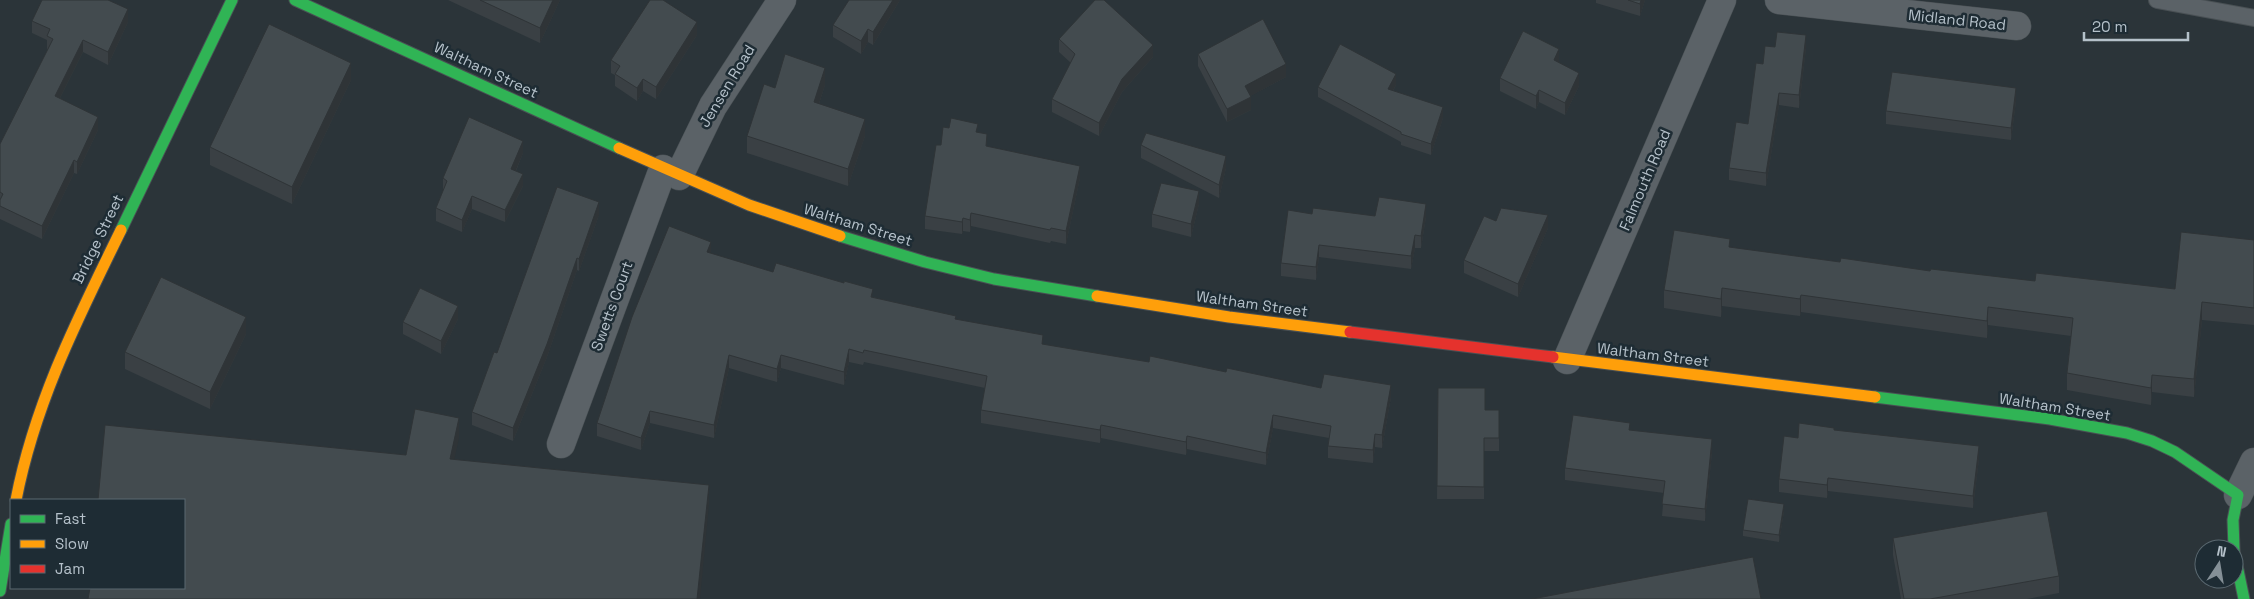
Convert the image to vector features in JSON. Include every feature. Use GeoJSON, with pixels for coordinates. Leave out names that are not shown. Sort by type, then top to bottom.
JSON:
{"type":"FeatureCollection","features":[{"type":"Feature","properties":{"kind":"street","name":"Bridge Street"},"geometry":{"type":"LineString","coordinates":[[16,499],[30,441],[46,390],[63,349],[232,0]]}},
{"type":"Feature","properties":{"kind":"street","name":"Waltham Street"},"geometry":{"type":"LineString","coordinates":[[296,0],[748,206],[926,262],[994,279],[1229,317],[2050,419],[2108,428],[2153,442],[2195,464],[2238,495]]}},
{"type":"Feature","properties":{"kind":"street","name":"Jensen Road"},"geometry":{"type":"LineString","coordinates":[[671,172],[782,0]]}},
{"type":"Feature","properties":{"kind":"street","name":"Falmouth Road"},"geometry":{"type":"LineString","coordinates":[[1567,360],[1722,0]]}},
{"type":"Feature","properties":{"kind":"street","name":"Midland Road"},"geometry":{"type":"LineString","coordinates":[[1779,0],[2017,26]]}},
{"type":"Feature","properties":{"kind":"street","name":"Swetts Court"},"geometry":{"type":"LineString","coordinates":[[561,444],[671,172]]}},
{"type":"Feature","properties":{"kind":"street"},"geometry":{"type":"LineString","coordinates":[[2234,539],[2233,520],[2238,495],[2254,462]]}},
{"type":"Feature","properties":{"kind":"street"},"geometry":{"type":"LineString","coordinates":[[0,591],[10,530]]}},
{"type":"Feature","properties":{"kind":"lane"},"geometry":{"type":"LineString","coordinates":[[2157,0],[2254,18]]}},
{"type":"Feature","properties":{"kind":"building"},"geometry":{"type":"Polygon","coordinates":[[[42,0],[108,0],[128,9],[108,52],[83,40],[55,96],[98,117],[77,162],[74,160],[42,226],[0,206],[3,194],[0,192],[0,144],[53,39],[47,36],[50,29],[32,21],[42,0]]]}},
{"type":"Feature","properties":{"kind":"building"},"geometry":{"type":"Polygon","coordinates":[[[480,0],[553,0],[540,28],[480,0]]]}},
{"type":"Feature","properties":{"kind":"building"},"geometry":{"type":"Polygon","coordinates":[[[650,0],[663,0],[697,22],[656,87],[643,79],[637,88],[615,74],[620,66],[611,60],[650,0]]]}},
{"type":"Feature","properties":{"kind":"building"},"geometry":{"type":"Polygon","coordinates":[[[849,0],[893,0],[873,32],[868,29],[861,41],[833,25],[849,0]]]}},
{"type":"Feature","properties":{"kind":"building"},"geometry":{"type":"Polygon","coordinates":[[[1095,0],[1104,0],[1153,45],[1122,79],[1099,123],[1052,99],[1075,54],[1059,39],[1095,0]]]}},
{"type":"Feature","properties":{"kind":"building"},"geometry":{"type":"Polygon","coordinates":[[[1628,0],[1641,0],[1640,4],[1628,0]]]}},
{"type":"Feature","properties":{"kind":"building"},"geometry":{"type":"Polygon","coordinates":[[[1263,19],[1286,64],[1245,86],[1251,97],[1227,109],[1198,54],[1263,19]]]}},
{"type":"Feature","properties":{"kind":"building"},"geometry":{"type":"Polygon","coordinates":[[[269,24],[351,63],[292,187],[210,147],[269,24]]]}},
{"type":"Feature","properties":{"kind":"building"},"geometry":{"type":"Polygon","coordinates":[[[1523,31],[1559,49],[1554,60],[1579,73],[1565,103],[1539,90],[1536,96],[1500,78],[1523,31]]]}},
{"type":"Feature","properties":{"kind":"building"},"geometry":{"type":"Polygon","coordinates":[[[1777,32],[1806,35],[1799,95],[1779,93],[1766,173],[1729,168],[1736,122],[1748,124],[1756,63],[1763,64],[1765,46],[1775,47],[1777,32]]]}},
{"type":"Feature","properties":{"kind":"building"},"geometry":{"type":"Polygon","coordinates":[[[1340,44],[1396,74],[1388,89],[1443,107],[1431,144],[1401,134],[1401,132],[1318,87],[1340,44]]]}},
{"type":"Feature","properties":{"kind":"building"},"geometry":{"type":"Polygon","coordinates":[[[785,54],[825,68],[814,102],[865,119],[848,169],[747,136],[764,84],[775,88],[785,54]]]}},
{"type":"Feature","properties":{"kind":"building"},"geometry":{"type":"Polygon","coordinates":[[[1892,72],[2016,88],[2011,128],[1886,111],[1892,72]]]}},
{"type":"Feature","properties":{"kind":"building"},"geometry":{"type":"Polygon","coordinates":[[[469,117],[523,141],[511,169],[523,174],[505,210],[472,196],[462,220],[436,208],[447,181],[443,178],[469,117]]]}},
{"type":"Feature","properties":{"kind":"building"},"geometry":{"type":"Polygon","coordinates":[[[951,118],[978,124],[976,132],[987,134],[986,146],[1080,166],[1066,231],[1051,228],[1050,230],[971,213],[970,220],[963,218],[962,222],[925,216],[936,145],[941,145],[943,127],[949,128],[951,118]]]}},
{"type":"Feature","properties":{"kind":"building"},"geometry":{"type":"Polygon","coordinates":[[[1146,133],[1226,156],[1219,185],[1141,145],[1146,133]]]}},
{"type":"Feature","properties":{"kind":"building"},"geometry":{"type":"Polygon","coordinates":[[[1161,183],[1199,191],[1191,224],[1152,214],[1161,183]]]}},
{"type":"Feature","properties":{"kind":"building"},"geometry":{"type":"Polygon","coordinates":[[[557,187],[599,202],[547,344],[513,428],[472,412],[494,352],[497,353],[557,187]]]}},
{"type":"Feature","properties":{"kind":"building"},"geometry":{"type":"Polygon","coordinates":[[[1379,197],[1426,204],[1421,236],[1415,235],[1411,256],[1319,245],[1316,267],[1281,263],[1288,210],[1312,214],[1313,208],[1375,216],[1379,197]]]}},
{"type":"Feature","properties":{"kind":"building"},"geometry":{"type":"Polygon","coordinates":[[[1501,208],[1548,215],[1518,284],[1464,260],[1484,216],[1496,221],[1501,208]]]}},
{"type":"Feature","properties":{"kind":"building"},"geometry":{"type":"Polygon","coordinates":[[[669,226],[711,242],[707,252],[773,272],[776,263],[844,283],[844,281],[873,289],[871,297],[956,316],[955,319],[1043,335],[1042,344],[1149,362],[1150,356],[1226,372],[1227,368],[1321,388],[1324,374],[1391,385],[1382,435],[1375,434],[1373,450],[1328,446],[1331,426],[1273,415],[1266,453],[1187,436],[1186,442],[1101,425],[1100,430],[981,410],[987,376],[864,350],[863,353],[849,349],[844,372],[781,355],[777,369],[729,355],[714,425],[650,411],[641,438],[597,423],[632,317],[669,226]]]}},
{"type":"Feature","properties":{"kind":"building"},"geometry":{"type":"Polygon","coordinates":[[[1674,230],[1730,239],[1729,247],[1840,262],[1841,258],[1930,271],[1931,269],[2035,281],[2036,273],[2175,289],[2181,232],[2254,240],[2254,308],[2202,302],[2194,379],[2152,375],[2151,388],[2067,373],[2073,318],[1988,307],[1987,321],[1801,295],[1800,299],[1722,288],[1721,299],[1664,290],[1674,230]]]}},
{"type":"Feature","properties":{"kind":"building"},"geometry":{"type":"Polygon","coordinates":[[[161,277],[246,317],[210,392],[125,352],[161,277]]]}},
{"type":"Feature","properties":{"kind":"building"},"geometry":{"type":"Polygon","coordinates":[[[420,288],[458,306],[441,341],[403,322],[420,288]]]}},
{"type":"Feature","properties":{"kind":"building"},"geometry":{"type":"Polygon","coordinates":[[[1438,388],[1485,388],[1485,410],[1499,410],[1499,438],[1484,438],[1484,487],[1437,486],[1438,388]]]}},
{"type":"Feature","properties":{"kind":"building"},"geometry":{"type":"Polygon","coordinates":[[[415,409],[459,418],[450,459],[709,485],[697,599],[88,599],[90,589],[185,589],[185,499],[98,499],[105,425],[406,455],[415,409]]]}},
{"type":"Feature","properties":{"kind":"building"},"geometry":{"type":"Polygon","coordinates":[[[1573,415],[1630,423],[1629,430],[1712,439],[1705,509],[1662,504],[1665,481],[1565,468],[1573,415]]]}},
{"type":"Feature","properties":{"kind":"building"},"geometry":{"type":"Polygon","coordinates":[[[1799,423],[1834,428],[1834,430],[1979,446],[1973,496],[1828,478],[1827,485],[1779,479],[1784,436],[1798,438],[1799,423]]]}},
{"type":"Feature","properties":{"kind":"building"},"geometry":{"type":"Polygon","coordinates":[[[1748,499],[1784,504],[1779,535],[1743,530],[1748,499]]]}},
{"type":"Feature","properties":{"kind":"building"},"geometry":{"type":"Polygon","coordinates":[[[2047,511],[2059,576],[1930,599],[1904,599],[1893,538],[2047,511]]]}},
{"type":"Feature","properties":{"kind":"building"},"geometry":{"type":"Polygon","coordinates":[[[1753,557],[1761,599],[1532,599],[1753,557]]]}},
{"type":"Feature","properties":{"kind":"traffic: fast"},"geometry":{"type":"LineString","coordinates":[[121,230],[232,0]]}},
{"type":"Feature","properties":{"kind":"traffic: fast"},"geometry":{"type":"LineString","coordinates":[[295,0],[619,148]]}},
{"type":"Feature","properties":{"kind":"traffic: fast"},"geometry":{"type":"LineString","coordinates":[[840,236],[925,262],[994,279],[1097,296]]}},
{"type":"Feature","properties":{"kind":"traffic: fast"},"geometry":{"type":"LineString","coordinates":[[1875,397],[2050,419],[2127,433],[2152,441],[2175,452],[2238,495],[2233,520],[2234,539]]}},
{"type":"Feature","properties":{"kind":"traffic: fast"},"geometry":{"type":"LineString","coordinates":[[0,591],[10,530]]}},
{"type":"Feature","properties":{"kind":"traffic: fast"},"geometry":{"type":"LineString","coordinates":[[2242,589],[2244,599]]}},
{"type":"Feature","properties":{"kind":"traffic: slow"},"geometry":{"type":"LineString","coordinates":[[619,148],[749,205],[840,236]]}},
{"type":"Feature","properties":{"kind":"traffic: slow"},"geometry":{"type":"LineString","coordinates":[[16,499],[34,429],[46,395],[74,328],[121,230]]}},
{"type":"Feature","properties":{"kind":"traffic: slow"},"geometry":{"type":"LineString","coordinates":[[1097,296],[1229,317],[1350,332]]}},
{"type":"Feature","properties":{"kind":"traffic: slow"},"geometry":{"type":"LineString","coordinates":[[1553,357],[1875,397]]}},
{"type":"Feature","properties":{"kind":"traffic: jam"},"geometry":{"type":"LineString","coordinates":[[1350,332],[1553,357]]}}]}
